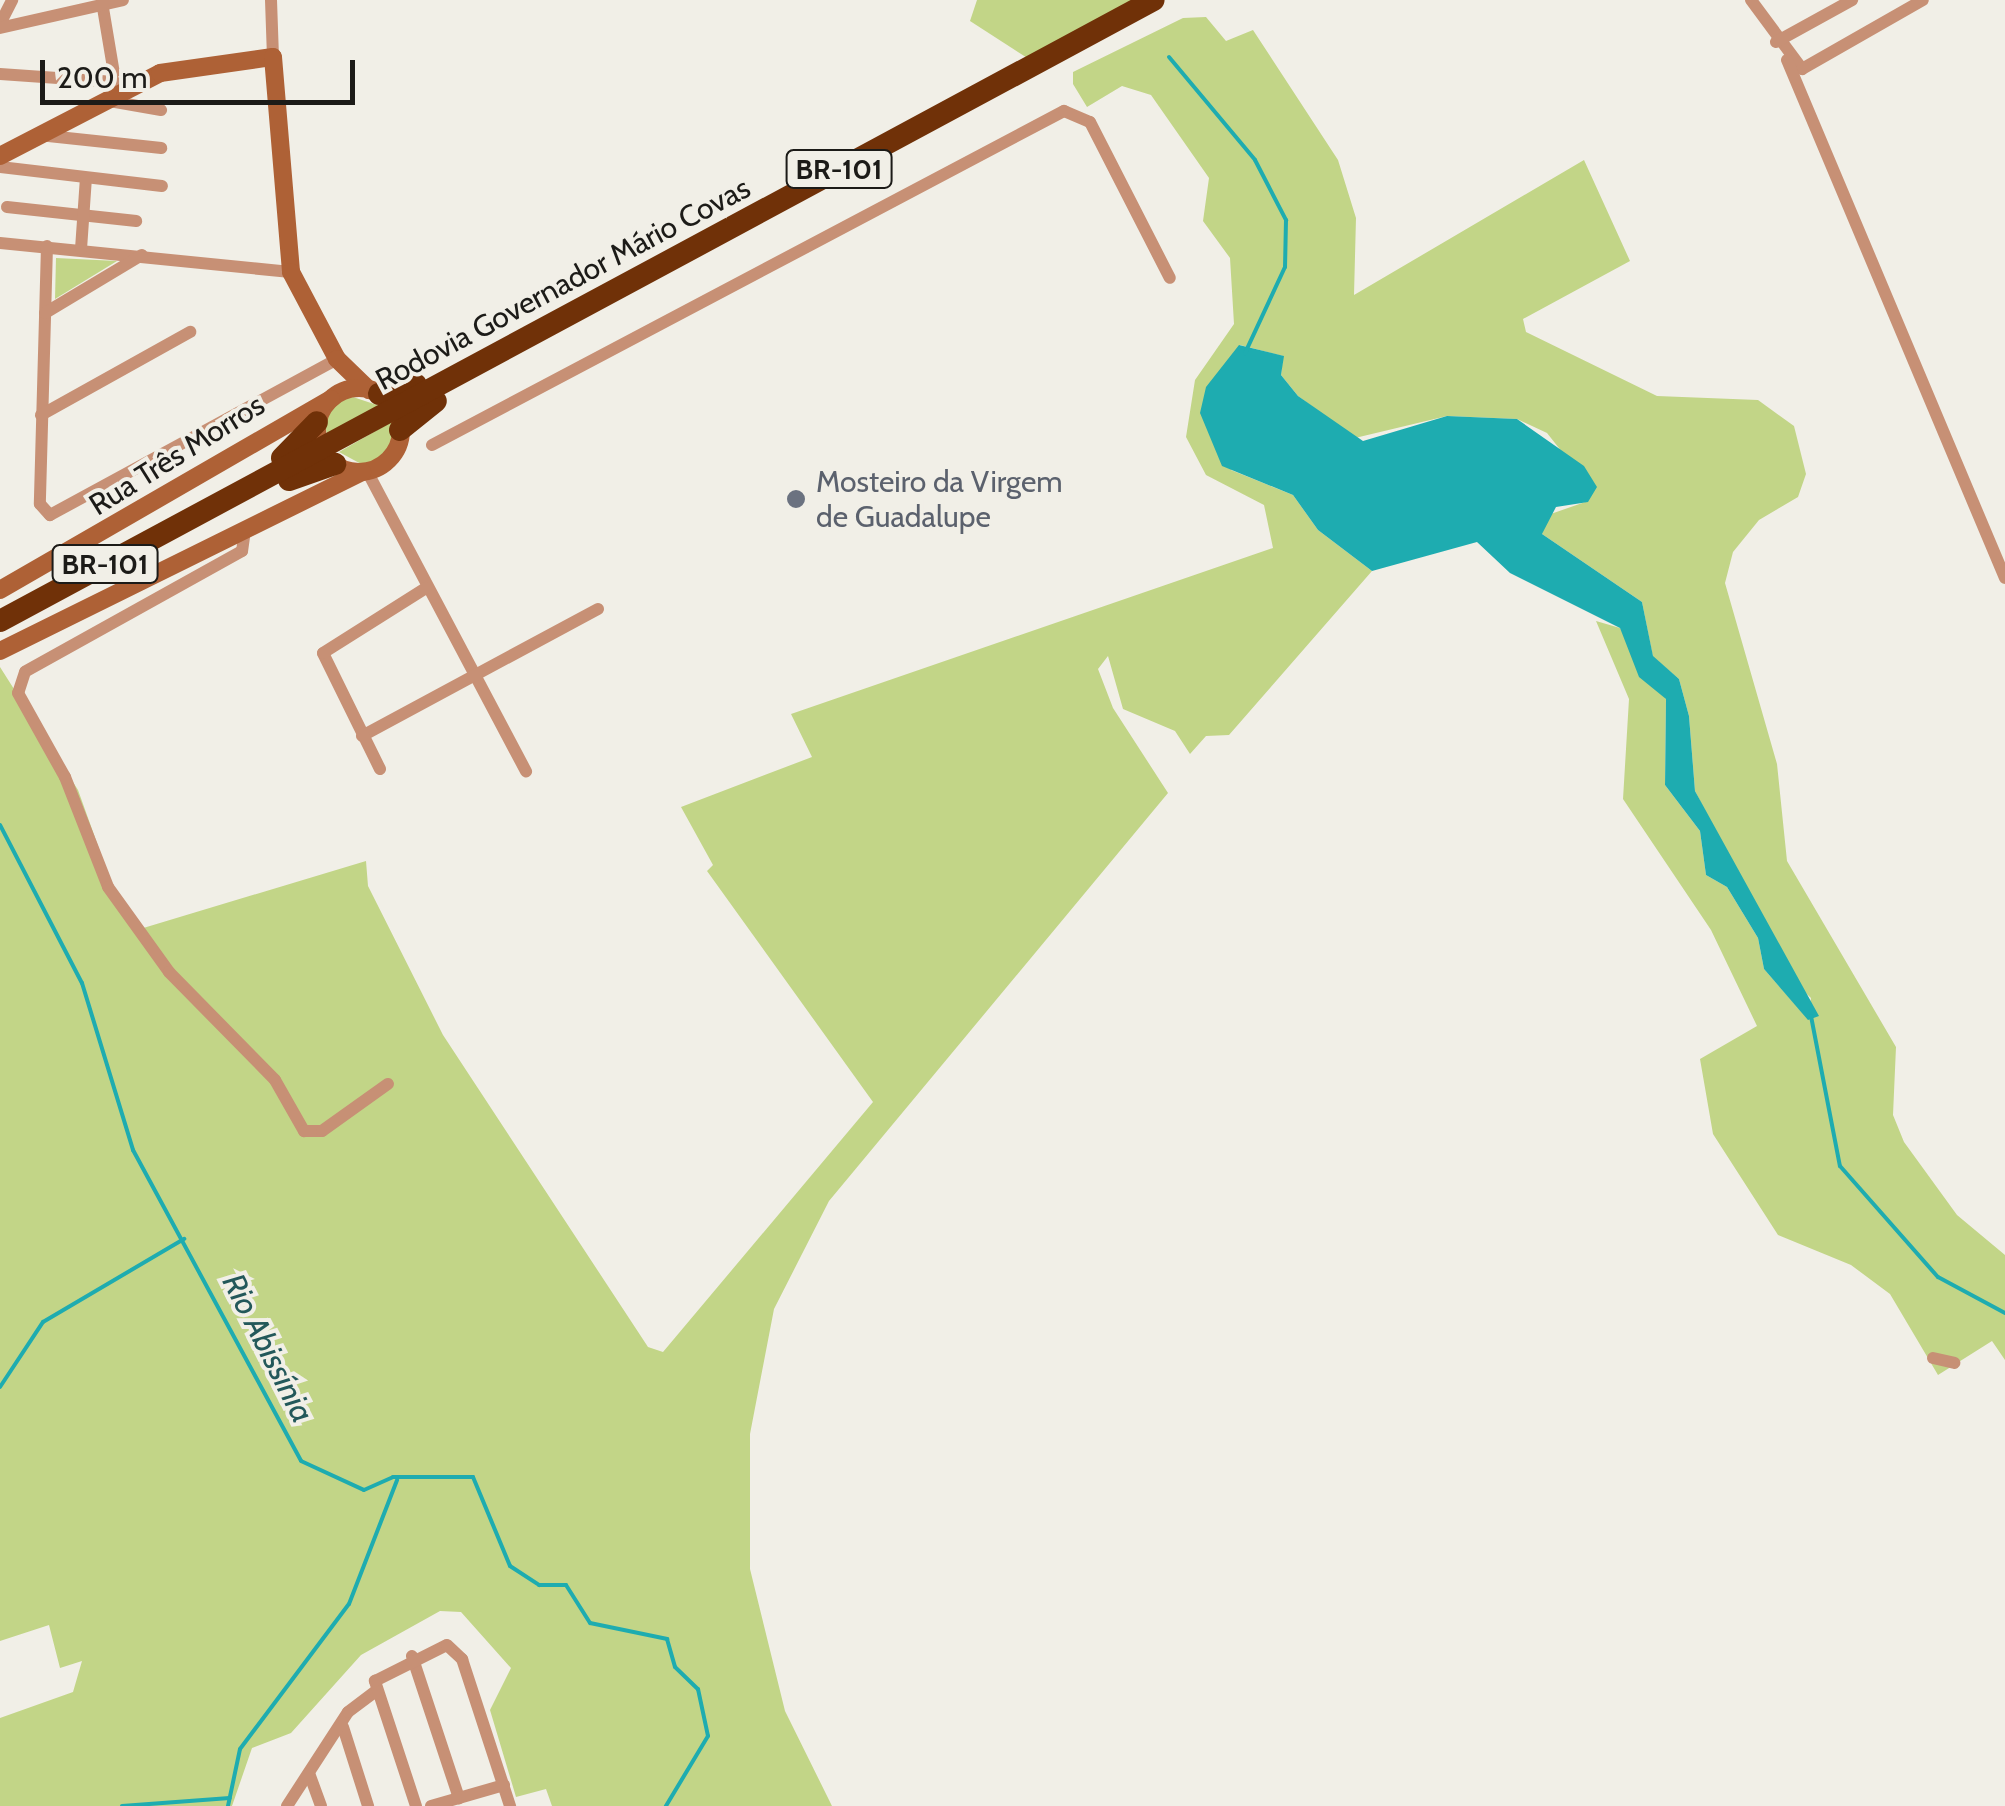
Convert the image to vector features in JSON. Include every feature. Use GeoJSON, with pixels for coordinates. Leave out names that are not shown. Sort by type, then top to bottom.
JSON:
{"type":"FeatureCollection","features":[{"type":"Feature","properties":{"kind":"highway","name":"Rodovia Governador Mário Covas"},"geometry":{"type":"LineString","coordinates":[[0,621],[256,483],[328,457],[385,406],[498,353],[1154,0]]}},
{"type":"Feature","properties":{"kind":"highway"},"geometry":{"type":"LineString","coordinates":[[385,406],[525,338]]}},
{"type":"Feature","properties":{"kind":"highway"},"geometry":{"type":"LineString","coordinates":[[256,483],[318,422]]}},
{"type":"Feature","properties":{"kind":"highway"},"geometry":{"type":"LineString","coordinates":[[210,507],[328,457]]}},
{"type":"Feature","properties":{"kind":"main road"},"geometry":{"type":"LineString","coordinates":[[0,156],[112,91],[160,72],[273,56],[291,272],[330,367],[334,397],[318,422],[328,457],[365,472]]}},
{"type":"Feature","properties":{"kind":"main road"},"geometry":{"type":"LineString","coordinates":[[330,367],[385,406]]}},
{"type":"Feature","properties":{"kind":"main road"},"geometry":{"type":"LineString","coordinates":[[334,397],[385,406]]}},
{"type":"Feature","properties":{"kind":"main road","name":"Rua Três Morros"},"geometry":{"type":"LineString","coordinates":[[0,590],[334,397]]}},
{"type":"Feature","properties":{"kind":"main road"},"geometry":{"type":"LineString","coordinates":[[8,647],[388,459],[385,406]]}},
{"type":"Feature","properties":{"kind":"street"},"geometry":{"type":"LineString","coordinates":[[0,26],[12,0]]}},
{"type":"Feature","properties":{"kind":"street"},"geometry":{"type":"LineString","coordinates":[[0,26],[123,0]]}},
{"type":"Feature","properties":{"kind":"street"},"geometry":{"type":"LineString","coordinates":[[271,0],[273,56]]}},
{"type":"Feature","properties":{"kind":"street"},"geometry":{"type":"LineString","coordinates":[[1751,0],[1787,60],[2005,578]]}},
{"type":"Feature","properties":{"kind":"street"},"geometry":{"type":"LineString","coordinates":[[1776,42],[1852,0]]}},
{"type":"Feature","properties":{"kind":"street"},"geometry":{"type":"LineString","coordinates":[[1787,60],[1809,67],[1923,0]]}},
{"type":"Feature","properties":{"kind":"street"},"geometry":{"type":"LineString","coordinates":[[102,4],[112,91]]}},
{"type":"Feature","properties":{"kind":"street"},"geometry":{"type":"LineString","coordinates":[[0,74],[112,91],[161,110]]}},
{"type":"Feature","properties":{"kind":"street"},"geometry":{"type":"LineString","coordinates":[[432,445],[1064,110],[1090,122],[1170,278]]}},
{"type":"Feature","properties":{"kind":"street"},"geometry":{"type":"LineString","coordinates":[[36,135],[161,148]]}},
{"type":"Feature","properties":{"kind":"street"},"geometry":{"type":"LineString","coordinates":[[0,166],[162,186]]}},
{"type":"Feature","properties":{"kind":"street"},"geometry":{"type":"LineString","coordinates":[[82,249],[86,178]]}},
{"type":"Feature","properties":{"kind":"street"},"geometry":{"type":"LineString","coordinates":[[7,207],[136,221]]}},
{"type":"Feature","properties":{"kind":"street"},"geometry":{"type":"LineString","coordinates":[[0,242],[291,272]]}},
{"type":"Feature","properties":{"kind":"street"},"geometry":{"type":"LineString","coordinates":[[47,246],[41,415],[45,513],[330,367]]}},
{"type":"Feature","properties":{"kind":"street"},"geometry":{"type":"LineString","coordinates":[[45,313],[142,255]]}},
{"type":"Feature","properties":{"kind":"street"},"geometry":{"type":"LineString","coordinates":[[41,415],[190,332]]}},
{"type":"Feature","properties":{"kind":"street"},"geometry":{"type":"LineString","coordinates":[[365,472],[526,770]]}},
{"type":"Feature","properties":{"kind":"street"},"geometry":{"type":"LineString","coordinates":[[245,530],[236,554],[25,672],[20,700],[66,776],[122,910],[275,1080],[304,1131],[322,1130],[388,1084]]}},
{"type":"Feature","properties":{"kind":"street"},"geometry":{"type":"LineString","coordinates":[[380,769],[323,653],[426,588]]}},
{"type":"Feature","properties":{"kind":"street"},"geometry":{"type":"LineString","coordinates":[[362,736],[598,608]]}},
{"type":"Feature","properties":{"kind":"street"},"geometry":{"type":"LineString","coordinates":[[1933,1358],[1954,1362]]}},
{"type":"Feature","properties":{"kind":"street"},"geometry":{"type":"LineString","coordinates":[[416,1806],[377,1690],[379,1672],[448,1645],[462,1659],[510,1806]]}},
{"type":"Feature","properties":{"kind":"street"},"geometry":{"type":"LineString","coordinates":[[412,1656],[459,1798]]}},
{"type":"Feature","properties":{"kind":"street"},"geometry":{"type":"LineString","coordinates":[[287,1806],[342,1727],[377,1690]]}},
{"type":"Feature","properties":{"kind":"street"},"geometry":{"type":"LineString","coordinates":[[342,1727],[368,1806]]}},
{"type":"Feature","properties":{"kind":"street"},"geometry":{"type":"LineString","coordinates":[[309,1773],[321,1806]]}},
{"type":"Feature","properties":{"kind":"street"},"geometry":{"type":"LineString","coordinates":[[432,1806],[504,1785]]}},
{"type":"Feature","properties":{"kind":"green space"},"geometry":{"type":"Polygon","coordinates":[[[977,0],[1144,0],[1032,61],[970,21],[977,0]]]}},
{"type":"Feature","properties":{"kind":"green space"},"geometry":{"type":"Polygon","coordinates":[[[1206,17],[1226,41],[1253,30],[1338,160],[1356,218],[1354,295],[1584,160],[1630,261],[1523,319],[1526,332],[1657,396],[1758,400],[1794,426],[1806,474],[1798,497],[1759,520],[1733,552],[1725,583],[1777,764],[1787,861],[1896,1047],[1893,1115],[1904,1142],[1957,1215],[2005,1255],[2005,1360],[1992,1341],[1938,1375],[1890,1294],[1851,1265],[1778,1235],[1713,1134],[1700,1059],[1757,1026],[1711,930],[1623,799],[1629,699],[1596,621],[1620,628],[1666,699],[1665,785],[1700,831],[1706,875],[1727,887],[1758,938],[1764,969],[1808,1019],[1811,998],[1791,979],[1695,791],[1689,716],[1679,679],[1653,657],[1642,602],[1542,534],[1545,516],[1588,501],[1593,491],[1547,433],[1517,419],[1447,416],[1355,438],[1298,396],[1281,375],[1283,356],[1240,345],[1231,470],[1293,495],[1318,530],[1372,571],[1229,735],[1206,736],[1190,754],[1175,731],[1123,709],[1108,656],[1098,669],[1113,708],[1168,793],[829,1201],[774,1309],[750,1434],[750,1569],[785,1711],[832,1806],[552,1806],[546,1789],[516,1797],[490,1710],[511,1668],[461,1612],[440,1611],[361,1655],[291,1733],[252,1748],[232,1806],[0,1806],[0,1718],[73,1692],[82,1661],[60,1668],[49,1625],[0,1641],[0,667],[78,790],[112,885],[140,929],[366,861],[368,886],[443,1035],[648,1347],[663,1352],[873,1102],[707,871],[713,865],[681,807],[812,757],[791,714],[1273,548],[1264,505],[1206,475],[1186,437],[1195,380],[1234,324],[1230,258],[1203,221],[1209,178],[1151,95],[1122,86],[1087,107],[1073,84],[1073,72],[1183,18],[1206,17]]]}},
{"type":"Feature","properties":{"kind":"green space"},"geometry":{"type":"Polygon","coordinates":[[[56,258],[117,261],[55,299],[56,258]]]}},
{"type":"Feature","properties":{"kind":"green space"},"geometry":{"type":"Polygon","coordinates":[[[347,395],[380,406],[327,436],[324,414],[347,395]]]}},
{"type":"Feature","properties":{"kind":"green space"},"geometry":{"type":"Polygon","coordinates":[[[393,421],[396,441],[384,457],[363,465],[339,452],[393,421]]]}},
{"type":"Feature","properties":{"kind":"water"},"geometry":{"type":"Polygon","coordinates":[[[1239,345],[1284,356],[1281,375],[1298,396],[1363,441],[1447,416],[1517,419],[1584,466],[1597,487],[1588,502],[1556,507],[1542,534],[1642,602],[1653,656],[1679,679],[1689,716],[1695,791],[1819,1016],[1808,1020],[1764,969],[1758,938],[1727,887],[1706,875],[1700,831],[1665,785],[1666,699],[1639,677],[1620,628],[1510,573],[1477,542],[1372,571],[1318,530],[1293,495],[1222,466],[1200,413],[1206,387],[1239,345]]]}},
{"type":"Feature","properties":{"kind":"waterway"},"geometry":{"type":"LineString","coordinates":[[1169,57],[1255,160],[1286,220],[1285,267],[1245,353]]}},
{"type":"Feature","properties":{"kind":"waterway","name":"Rio Abissínia"},"geometry":{"type":"LineString","coordinates":[[0,825],[82,983],[133,1150],[301,1461],[364,1490],[393,1477],[473,1477],[510,1566],[539,1585],[566,1585],[590,1623],[667,1639],[675,1667],[698,1689],[708,1736],[666,1806]]}},
{"type":"Feature","properties":{"kind":"waterway"},"geometry":{"type":"LineString","coordinates":[[1811,1016],[1840,1166],[1938,1277],[2005,1313]]}},
{"type":"Feature","properties":{"kind":"waterway"},"geometry":{"type":"LineString","coordinates":[[0,1387],[43,1322],[184,1239]]}},
{"type":"Feature","properties":{"kind":"waterway"},"geometry":{"type":"LineString","coordinates":[[228,1806],[240,1749],[349,1604],[397,1480]]}},
{"type":"Feature","properties":{"kind":"waterway"},"geometry":{"type":"LineString","coordinates":[[122,1806],[230,1798]]}},
{"type":"Feature","properties":{"kind":"place","name":"Mosteiro da Virgem de Guadalupe"},"geometry":{"type":"Point","coordinates":[796,499]}}]}
